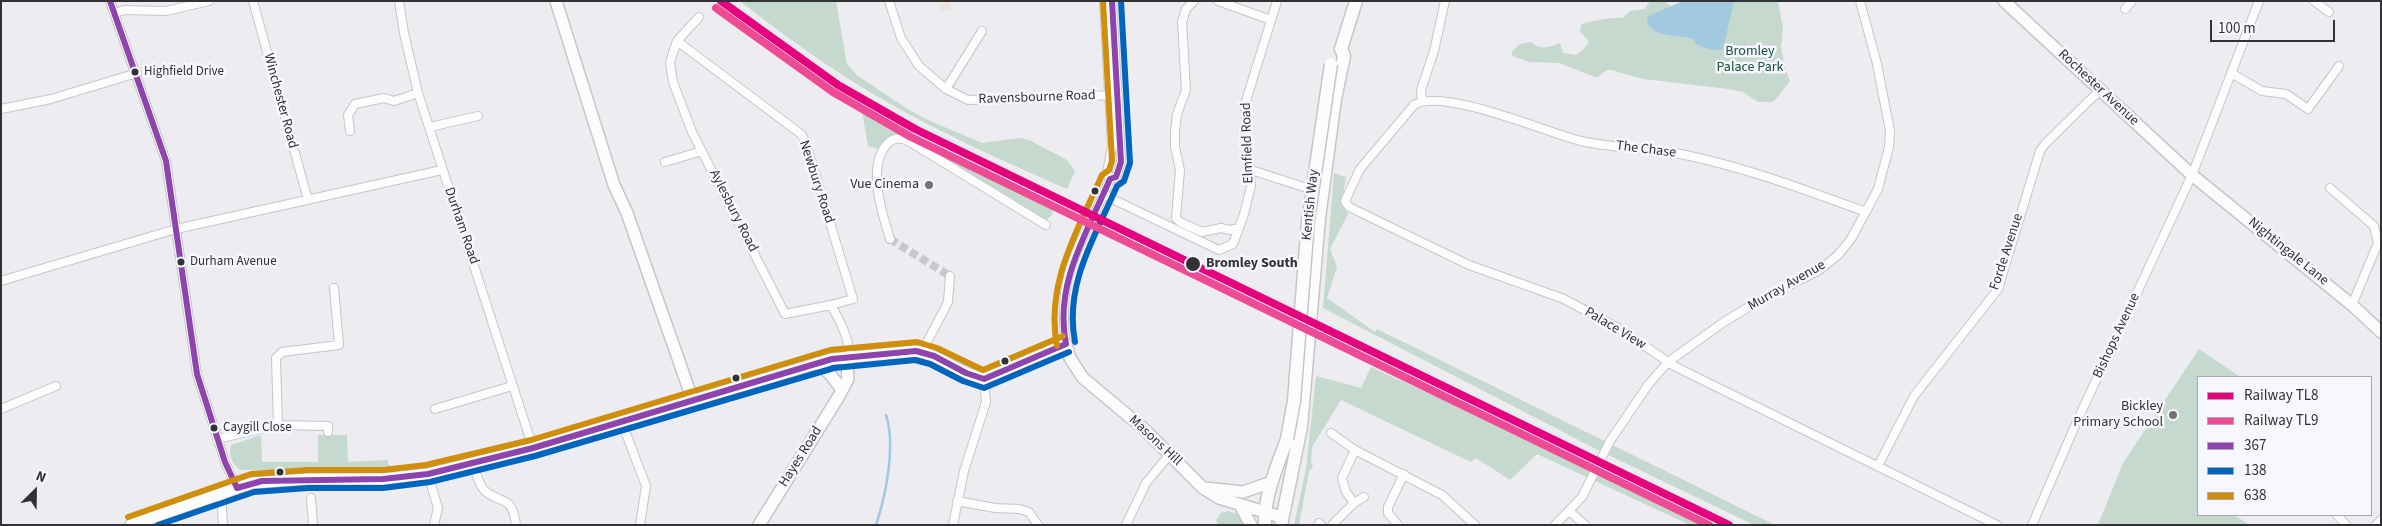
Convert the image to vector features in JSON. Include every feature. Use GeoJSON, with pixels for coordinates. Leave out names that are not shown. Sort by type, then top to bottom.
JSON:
{"type":"FeatureCollection","features":[{"type":"Feature","properties":{"kind":"main road"},"geometry":{"type":"LineString","coordinates":[[556,1],[614,185],[627,213],[693,401]]}},
{"type":"Feature","properties":{"kind":"main road","name":"Kentish Way"},"geometry":{"type":"LineString","coordinates":[[1281,521],[1302,427],[1317,240],[1331,129],[1336,66],[1334,53],[1341,49],[1356,1]]}},
{"type":"Feature","properties":{"kind":"main road","name":"Rochester Avenue"},"geometry":{"type":"LineString","coordinates":[[2004,1],[2192,175]]}},
{"type":"Feature","properties":{"kind":"main road","name":"Kentish Way"},"geometry":{"type":"LineString","coordinates":[[1265,518],[1272,482],[1286,439],[1294,401],[1309,212],[1336,66]]}},
{"type":"Feature","properties":{"kind":"main road","name":"Nightingale Lane"},"geometry":{"type":"LineString","coordinates":[[2192,175],[2352,304],[2381,332]]}},
{"type":"Feature","properties":{"kind":"main road"},"geometry":{"type":"LineString","coordinates":[[131,525],[221,493],[262,482],[308,479],[383,480],[428,474],[473,464],[622,422],[832,359],[910,350],[932,355],[972,377],[984,379],[1005,372],[1066,344]]}},
{"type":"Feature","properties":{"kind":"main road","name":"Masons Hill"},"geometry":{"type":"LineString","coordinates":[[1066,344],[1070,358],[1083,378],[1170,454],[1203,488],[1219,498],[1265,518],[1281,521]]}},
{"type":"Feature","properties":{"kind":"main road","name":"Hayes Road"},"geometry":{"type":"LineString","coordinates":[[759,525],[848,379],[847,365],[850,357]]}},
{"type":"Feature","properties":{"kind":"main road"},"geometry":{"type":"LineString","coordinates":[[832,359],[842,390]]}},
{"type":"Feature","properties":{"kind":"main road"},"geometry":{"type":"LineString","coordinates":[[816,363],[830,374],[842,390]]}},
{"type":"Feature","properties":{"kind":"main road"},"geometry":{"type":"LineString","coordinates":[[1203,488],[1243,492],[1272,482]]}},
{"type":"Feature","properties":{"kind":"main road"},"geometry":{"type":"LineString","coordinates":[[1240,506],[1251,525]]}},
{"type":"Feature","properties":{"kind":"street"},"geometry":{"type":"LineString","coordinates":[[110,1],[137,73],[166,161],[197,374],[217,439],[237,488]]}},
{"type":"Feature","properties":{"kind":"street"},"geometry":{"type":"LineString","coordinates":[[115,13],[124,10],[166,10],[209,1]]}},
{"type":"Feature","properties":{"kind":"street","name":"Winchester Road"},"geometry":{"type":"LineString","coordinates":[[253,1],[308,200]]}},
{"type":"Feature","properties":{"kind":"street","name":"Durham Road"},"geometry":{"type":"LineString","coordinates":[[399,1],[404,33],[418,93],[533,448]]}},
{"type":"Feature","properties":{"kind":"street","name":"Ravensbourne Road"},"geometry":{"type":"LineString","coordinates":[[889,1],[896,26],[908,52],[930,77],[946,89],[968,100],[1118,95]]}},
{"type":"Feature","properties":{"kind":"street"},"geometry":{"type":"LineString","coordinates":[[1066,344],[1064,336],[1064,296],[1068,271],[1110,179],[1108,173],[1112,146],[1104,1]]}},
{"type":"Feature","properties":{"kind":"street"},"geometry":{"type":"LineString","coordinates":[[1110,179],[1116,177],[1121,162],[1112,1]]}},
{"type":"Feature","properties":{"kind":"street"},"geometry":{"type":"LineString","coordinates":[[1194,1],[1186,9],[1182,22],[1186,90],[1177,114],[1175,132],[1175,147],[1180,170],[1176,218],[1180,222],[1202,232],[1220,228],[1230,230],[1239,228]]}},
{"type":"Feature","properties":{"kind":"street"},"geometry":{"type":"LineString","coordinates":[[1218,1],[1271,20]]}},
{"type":"Feature","properties":{"kind":"street","name":"Elmfield Road"},"geometry":{"type":"LineString","coordinates":[[1104,194],[1219,250],[1228,247],[1236,239],[1251,186],[1245,104],[1276,1]]}},
{"type":"Feature","properties":{"kind":"street"},"geometry":{"type":"LineString","coordinates":[[1422,100],[1420,90],[1434,51],[1444,1]]}},
{"type":"Feature","properties":{"kind":"street","name":"Murray Avenue"},"geometry":{"type":"LineString","coordinates":[[1555,525],[1582,497],[1610,441],[1648,385],[1668,362],[1724,322],[1760,300],[1818,271],[1838,255],[1851,238],[1878,188],[1889,147],[1890,131],[1877,64],[1860,1]]}},
{"type":"Feature","properties":{"kind":"street"},"geometry":{"type":"LineString","coordinates":[[2125,9],[2132,1]]}},
{"type":"Feature","properties":{"kind":"street","name":"Bishops Avenue"},"geometry":{"type":"LineString","coordinates":[[2032,525],[2078,419],[2192,175],[2259,1]]}},
{"type":"Feature","properties":{"kind":"street"},"geometry":{"type":"LineString","coordinates":[[2319,3],[2330,12]]}},
{"type":"Feature","properties":{"kind":"street","name":"Aylesbury Road"},"geometry":{"type":"LineString","coordinates":[[699,17],[677,41],[670,62],[673,82],[692,132],[785,314],[831,305]]}},
{"type":"Feature","properties":{"kind":"street"},"geometry":{"type":"LineString","coordinates":[[946,89],[982,30]]}},
{"type":"Feature","properties":{"kind":"street","name":"Newbury Road"},"geometry":{"type":"LineString","coordinates":[[677,41],[801,134],[806,142],[853,299],[831,305]]}},
{"type":"Feature","properties":{"kind":"street"},"geometry":{"type":"LineString","coordinates":[[2231,73],[2262,91],[2286,94],[2308,109],[2338,66]]}},
{"type":"Feature","properties":{"kind":"street"},"geometry":{"type":"LineString","coordinates":[[1,109],[51,99],[137,73]]}},
{"type":"Feature","properties":{"kind":"street","name":"Forde Avenue"},"geometry":{"type":"LineString","coordinates":[[1878,466],[1914,396],[1998,289],[2040,151],[2100,90]]}},
{"type":"Feature","properties":{"kind":"street"},"geometry":{"type":"LineString","coordinates":[[350,131],[348,115],[355,104],[384,98],[394,102],[418,93]]}},
{"type":"Feature","properties":{"kind":"street","name":"The Chase"},"geometry":{"type":"LineString","coordinates":[[1422,100],[1457,104],[1499,113],[1580,140],[1688,156],[1738,168],[1866,212]]}},
{"type":"Feature","properties":{"kind":"street","name":"Palace View"},"geometry":{"type":"LineString","coordinates":[[1422,100],[1414,105],[1360,169],[1346,197],[1346,204],[1463,262],[1537,288],[1573,304],[1620,329],[1668,362],[1997,525]]}},
{"type":"Feature","properties":{"kind":"street"},"geometry":{"type":"LineString","coordinates":[[430,127],[478,116]]}},
{"type":"Feature","properties":{"kind":"street"},"geometry":{"type":"LineString","coordinates":[[890,239],[881,208],[877,162],[889,142],[900,139],[910,142],[1046,225]]}},
{"type":"Feature","properties":{"kind":"street"},"geometry":{"type":"LineString","coordinates":[[666,162],[702,151]]}},
{"type":"Feature","properties":{"kind":"street"},"geometry":{"type":"LineString","coordinates":[[1,281],[176,229],[442,170]]}},
{"type":"Feature","properties":{"kind":"street"},"geometry":{"type":"LineString","coordinates":[[1251,170],[1304,187]]}},
{"type":"Feature","properties":{"kind":"street"},"geometry":{"type":"LineString","coordinates":[[2330,188],[2374,226],[2378,243],[2352,304]]}},
{"type":"Feature","properties":{"kind":"street"},"geometry":{"type":"LineString","coordinates":[[922,352],[948,302],[950,276]]}},
{"type":"Feature","properties":{"kind":"street"},"geometry":{"type":"LineString","coordinates":[[278,425],[276,358],[282,352],[340,345],[334,288]]}},
{"type":"Feature","properties":{"kind":"street"},"geometry":{"type":"LineString","coordinates":[[831,305],[840,321],[850,348],[850,357]]}},
{"type":"Feature","properties":{"kind":"street"},"geometry":{"type":"LineString","coordinates":[[953,525],[957,501],[986,402],[984,379]]}},
{"type":"Feature","properties":{"kind":"street"},"geometry":{"type":"LineString","coordinates":[[1,409],[56,386]]}},
{"type":"Feature","properties":{"kind":"street"},"geometry":{"type":"LineString","coordinates":[[435,409],[512,386]]}},
{"type":"Feature","properties":{"kind":"street"},"geometry":{"type":"LineString","coordinates":[[622,422],[646,486],[640,525]]}},
{"type":"Feature","properties":{"kind":"street"},"geometry":{"type":"LineString","coordinates":[[217,439],[278,425],[328,426],[328,432]]}},
{"type":"Feature","properties":{"kind":"street"},"geometry":{"type":"LineString","coordinates":[[1331,433],[1355,450],[1442,495],[1475,525]]}},
{"type":"Feature","properties":{"kind":"street"},"geometry":{"type":"LineString","coordinates":[[1354,503],[1346,492],[1342,478],[1355,450]]}},
{"type":"Feature","properties":{"kind":"street"},"geometry":{"type":"LineString","coordinates":[[1126,525],[1146,482],[1170,454]]}},
{"type":"Feature","properties":{"kind":"street"},"geometry":{"type":"LineString","coordinates":[[473,464],[479,481],[485,490],[507,501],[514,511],[516,525]]}},
{"type":"Feature","properties":{"kind":"street"},"geometry":{"type":"LineString","coordinates":[[428,474],[438,508],[434,525]]}},
{"type":"Feature","properties":{"kind":"street"},"geometry":{"type":"LineString","coordinates":[[1398,525],[1388,512],[1388,507],[1404,474]]}},
{"type":"Feature","properties":{"kind":"street"},"geometry":{"type":"LineString","coordinates":[[221,493],[223,525]]}},
{"type":"Feature","properties":{"kind":"street"},"geometry":{"type":"LineString","coordinates":[[1332,525],[1354,503],[1364,497]]}},
{"type":"Feature","properties":{"kind":"street"},"geometry":{"type":"LineString","coordinates":[[311,498],[313,525]]}},
{"type":"Feature","properties":{"kind":"street"},"geometry":{"type":"LineString","coordinates":[[957,501],[995,508],[1019,509],[1029,512],[1038,525]]}},
{"type":"Feature","properties":{"kind":"street"},"geometry":{"type":"LineString","coordinates":[[1569,511],[1585,525]]}},
{"type":"Feature","properties":{"kind":"street"},"geometry":{"type":"LineString","coordinates":[[2376,525],[2381,520]]}},
{"type":"Feature","properties":{"kind":"shaded area"},"geometry":{"type":"Polygon","coordinates":[[[939,1],[951,1],[951,10],[940,11],[939,1]]]}},
{"type":"Feature","properties":{"kind":"green space"},"geometry":{"type":"Polygon","coordinates":[[[740,1],[836,1],[847,64],[858,76],[909,110],[982,143],[1019,138],[1029,140],[1067,160],[1075,171],[1067,189],[959,140],[906,113],[811,54],[740,1]]]}},
{"type":"Feature","properties":{"kind":"green space","name":"Bromley Palace Park"},"geometry":{"type":"Polygon","coordinates":[[[1650,1],[1664,1],[1670,5],[1670,10],[1730,1],[1778,1],[1783,29],[1781,47],[1785,68],[1790,81],[1772,102],[1758,102],[1743,92],[1729,89],[1643,79],[1611,70],[1607,70],[1598,77],[1595,77],[1559,63],[1529,62],[1512,56],[1512,51],[1520,44],[1531,42],[1538,47],[1549,47],[1560,43],[1563,53],[1576,55],[1589,42],[1580,31],[1581,25],[1601,20],[1622,18],[1630,11],[1645,9],[1650,1]]]}},
{"type":"Feature","properties":{"kind":"green space"},"geometry":{"type":"Polygon","coordinates":[[[862,111],[1054,209],[1051,216],[1045,221],[908,138],[886,141],[879,149],[868,146],[862,111]]]}},
{"type":"Feature","properties":{"kind":"green space"},"geometry":{"type":"Polygon","coordinates":[[[1334,173],[1346,177],[1341,205],[1348,214],[1330,249],[1337,267],[1327,298],[1375,332],[1377,329],[1775,525],[1754,525],[1598,450],[1323,308],[1334,173]]]}},
{"type":"Feature","properties":{"kind":"green space"},"geometry":{"type":"Polygon","coordinates":[[[2199,349],[2239,376],[2197,376],[2197,516],[2236,516],[2250,525],[2098,525],[2123,463],[2199,349]]]}},
{"type":"Feature","properties":{"kind":"green space"},"geometry":{"type":"Polygon","coordinates":[[[1371,367],[1556,451],[1710,525],[1690,525],[1537,454],[1510,480],[1476,458],[1471,462],[1341,400],[1312,447],[1311,462],[1313,466],[1309,472],[1299,525],[1294,525],[1306,469],[1316,376],[1361,388],[1371,367]]]}},
{"type":"Feature","properties":{"kind":"green space"},"geometry":{"type":"Polygon","coordinates":[[[261,435],[262,462],[318,462],[318,435],[347,435],[348,462],[387,460],[391,470],[240,470],[231,459],[231,445],[261,435]]]}},
{"type":"Feature","properties":{"kind":"green space"},"geometry":{"type":"Polygon","coordinates":[[[1228,511],[1238,514],[1245,525],[1218,525],[1216,520],[1221,513],[1228,511]]]}},
{"type":"Feature","properties":{"kind":"water"},"geometry":{"type":"Polygon","coordinates":[[[1683,1],[1734,1],[1723,49],[1710,49],[1696,44],[1694,39],[1656,32],[1647,23],[1648,16],[1683,1]]]}},
{"type":"Feature","properties":{"kind":"waterway"},"geometry":{"type":"LineString","coordinates":[[876,525],[886,485],[890,455],[889,427],[886,415]]}},
{"type":"Feature","properties":{"kind":"tunnel"},"geometry":{"type":"LineString","coordinates":[[890,239],[950,276]]}},
{"type":"Feature","properties":{"kind":"railway"},"geometry":{"type":"LineString","coordinates":[[980,167],[1037,189]]}},
{"type":"Feature","properties":{"kind":"rail line","name":"TL8"},"geometry":{"type":"LineString","coordinates":[[721,1],[838,85],[915,129],[1729,525]]}},
{"type":"Feature","properties":{"kind":"rail line","name":"TL9"},"geometry":{"type":"LineString","coordinates":[[716,8],[833,92],[911,137],[1709,525]]}},
{"type":"Feature","properties":{"kind":"transit line","name":"367"},"geometry":{"type":"LineString","coordinates":[[110,1],[166,161],[197,374],[225,462],[237,488]]}},
{"type":"Feature","properties":{"kind":"transit line","name":"638"},"geometry":{"type":"LineString","coordinates":[[1057,346],[1056,300],[1066,258],[1102,175],[1109,170],[1112,161],[1103,1]]}},
{"type":"Feature","properties":{"kind":"transit line","name":"367"},"geometry":{"type":"LineString","coordinates":[[1066,344],[1065,300],[1075,259],[1110,179],[1116,177],[1121,162],[1112,1]]}},
{"type":"Feature","properties":{"kind":"transit line","name":"138"},"geometry":{"type":"LineString","coordinates":[[1075,342],[1074,300],[1084,261],[1117,186],[1124,181],[1130,163],[1121,1]]}},
{"type":"Feature","properties":{"kind":"transit line","name":"638"},"geometry":{"type":"LineString","coordinates":[[128,517],[251,474],[308,470],[383,470],[426,465],[531,440],[830,350],[917,342],[937,348],[983,370],[1063,336]]}},
{"type":"Feature","properties":{"kind":"transit line","name":"367"},"geometry":{"type":"LineString","coordinates":[[237,488],[262,481],[383,479],[428,474],[533,448],[832,359],[916,351],[934,356],[966,373],[984,379],[1066,344]]}},
{"type":"Feature","properties":{"kind":"transit line","name":"138"},"geometry":{"type":"LineString","coordinates":[[158,525],[254,492],[308,488],[383,488],[430,482],[535,456],[834,368],[915,360],[930,364],[963,381],[984,388],[1069,352]]}},
{"type":"Feature","properties":{"kind":"place","name":"Highfield Drive"},"geometry":{"type":"Point","coordinates":[135,72]}},
{"type":"Feature","properties":{"kind":"place","name":"Vue Cinema"},"geometry":{"type":"Point","coordinates":[929,185]}},
{"type":"Feature","properties":{"kind":"place","name":"Durham Avenue"},"geometry":{"type":"Point","coordinates":[181,262]}},
{"type":"Feature","properties":{"kind":"place","name":"Bromley South"},"geometry":{"type":"Point","coordinates":[1193,264]}},
{"type":"Feature","properties":{"kind":"place","name":"Bickley Primary School"},"geometry":{"type":"Point","coordinates":[2173,415]}},
{"type":"Feature","properties":{"kind":"place","name":"Caygill Close"},"geometry":{"type":"Point","coordinates":[214,428]}}]}
